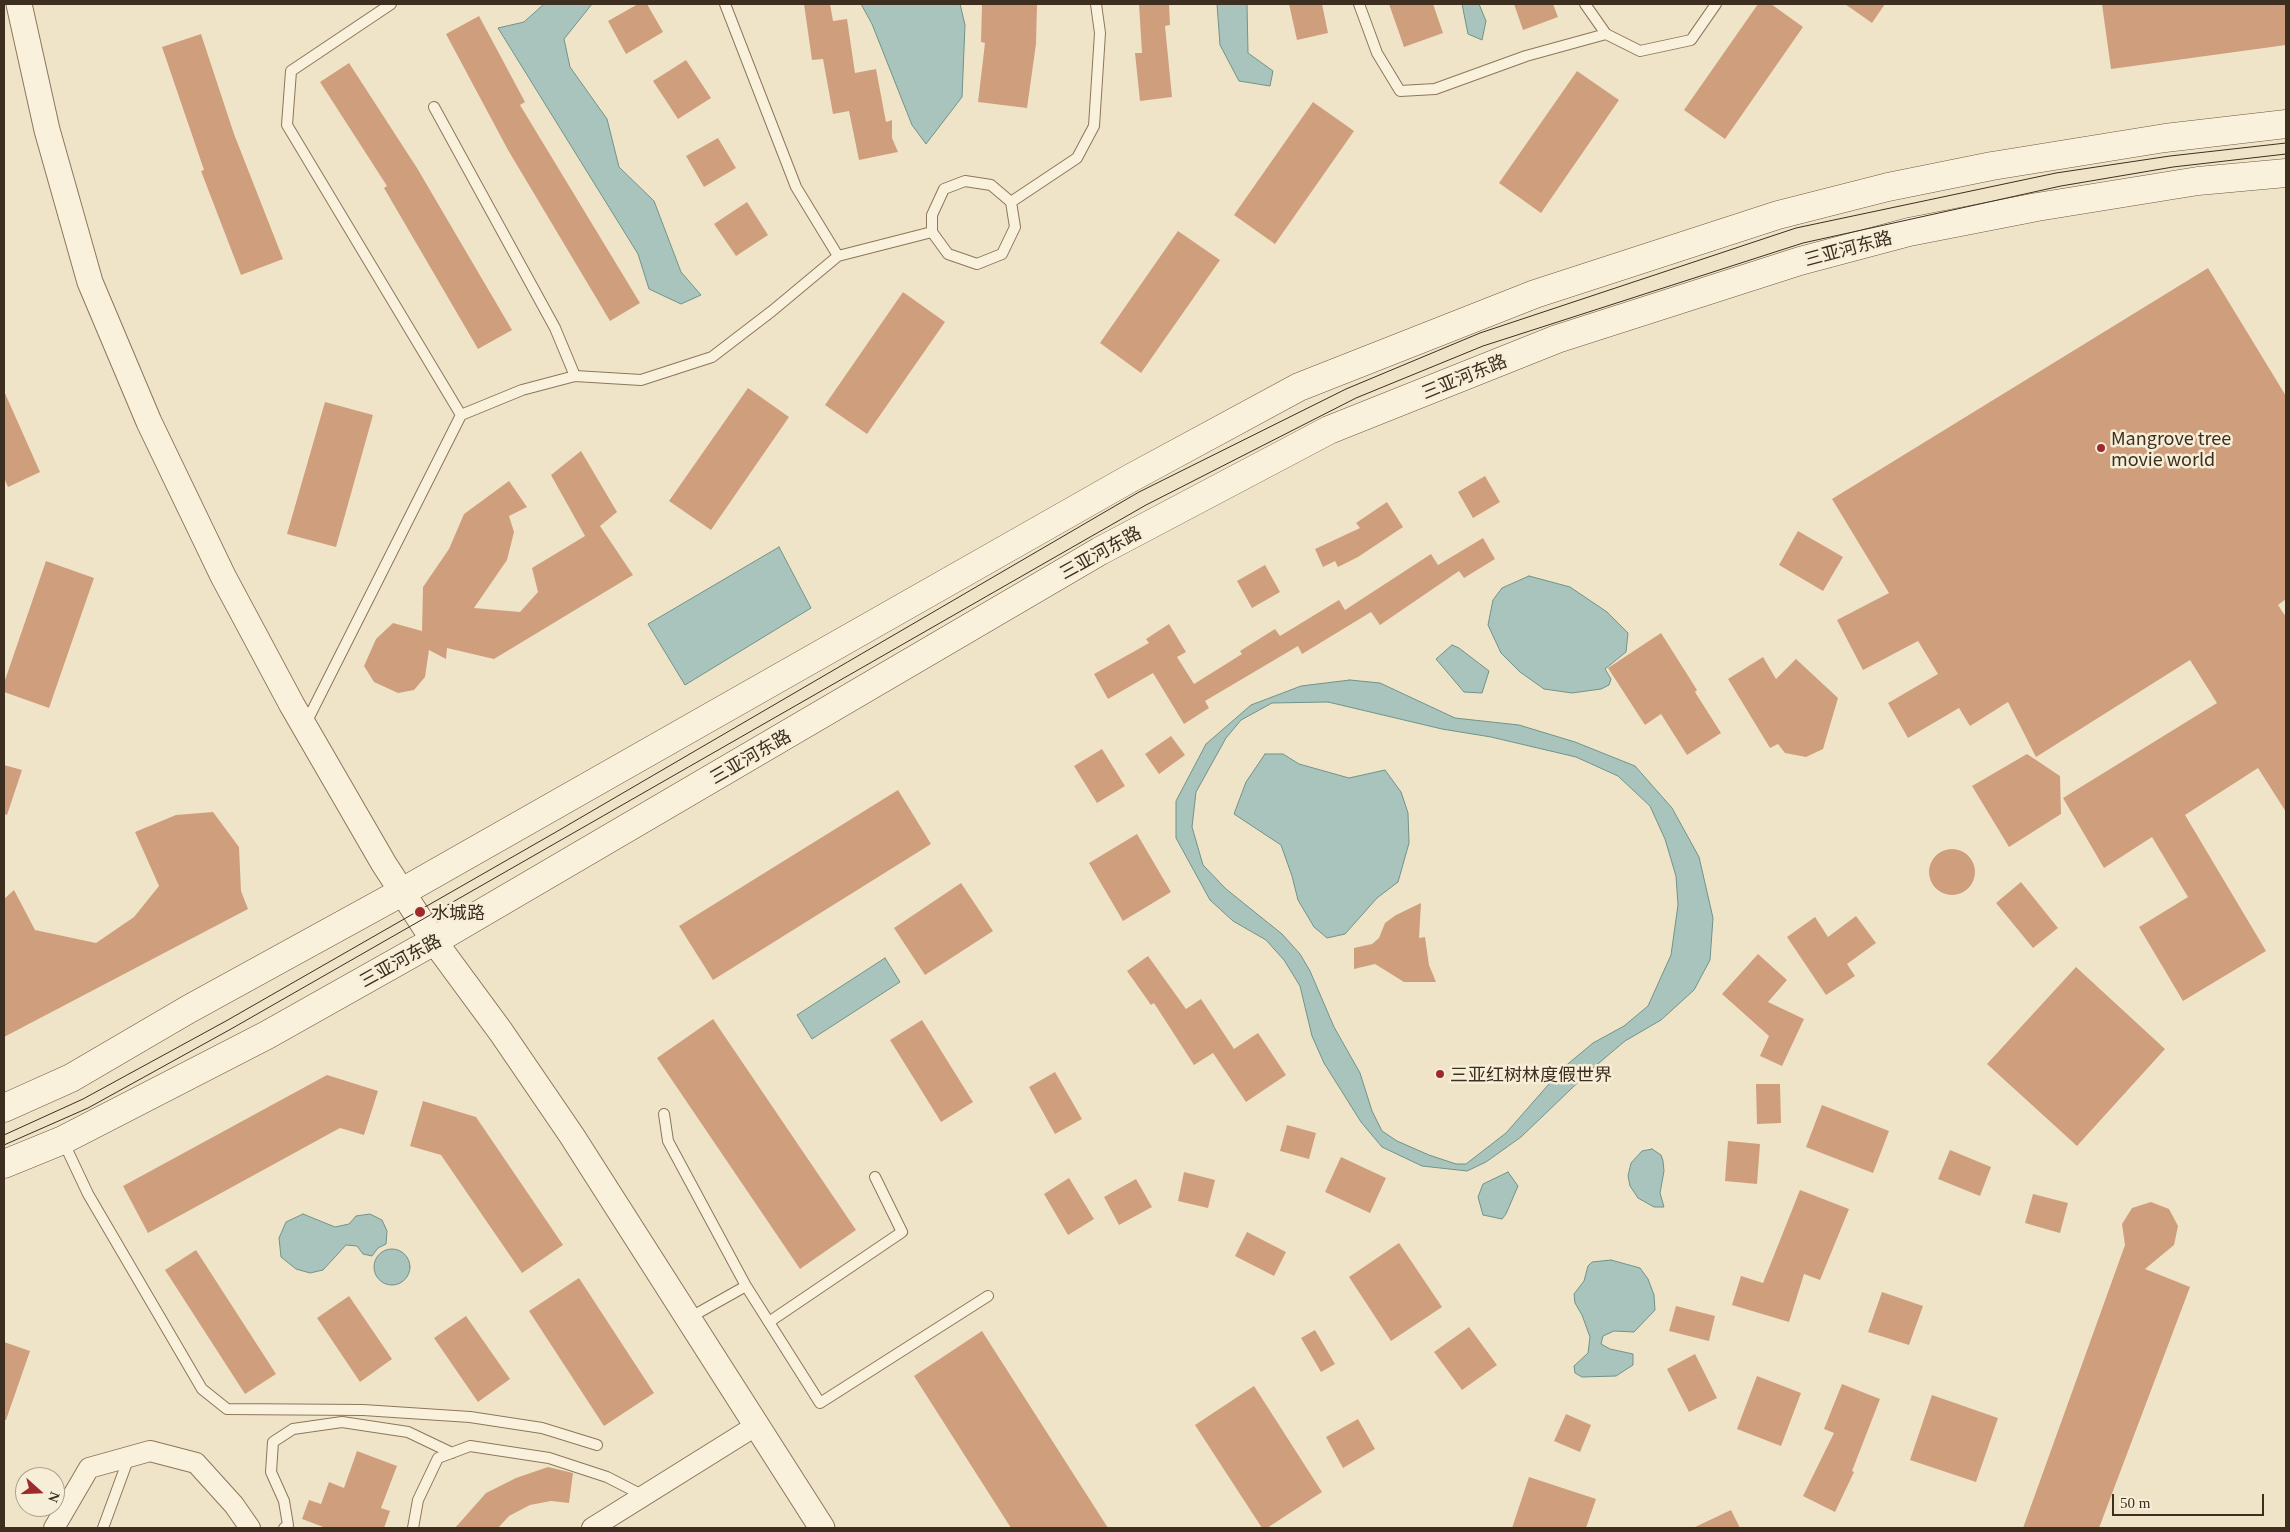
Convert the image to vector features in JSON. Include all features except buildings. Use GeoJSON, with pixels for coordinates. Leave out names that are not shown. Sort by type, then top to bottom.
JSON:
{"type":"FeatureCollection","features":[{"type":"Feature","properties":{"kind":"main road"},"geometry":{"type":"LineString","coordinates":[[4,1108],[71,1078],[189,1009],[402,892],[1120,484],[1299,387],[1535,294],[1778,215],[1888,186],[1992,166],[2166,138],[2286,124]]}},
{"type":"Feature","properties":{"kind":"main road","name":"三亚河东路"},"geometry":{"type":"LineString","coordinates":[[4,1164],[63,1140],[267,1035],[434,941],[1100,551],[1329,430],[1557,339],[1800,261],[1909,232],[2037,207],[2198,181],[2286,173]]}},
{"type":"Feature","properties":{"kind":"street"},"geometry":{"type":"LineString","coordinates":[[19,4],[47,130],[90,282],[149,422],[223,576],[362,829],[434,941],[538,1084],[822,1528]]}},
{"type":"Feature","properties":{"kind":"street"},"geometry":{"type":"LineString","coordinates":[[592,1528],[757,1425]]}},
{"type":"Feature","properties":{"kind":"street"},"geometry":{"type":"LineString","coordinates":[[54,1528],[89,1468],[150,1451],[196,1463],[234,1505],[250,1528]]}},
{"type":"Feature","properties":{"kind":"lane"},"geometry":{"type":"LineString","coordinates":[[391,4],[291,71],[287,125],[461,414]]}},
{"type":"Feature","properties":{"kind":"lane"},"geometry":{"type":"LineString","coordinates":[[725,4],[796,187],[838,256]]}},
{"type":"Feature","properties":{"kind":"lane"},"geometry":{"type":"LineString","coordinates":[[1011,202],[1077,158],[1094,126],[1100,33],[1096,4]]}},
{"type":"Feature","properties":{"kind":"lane"},"geometry":{"type":"LineString","coordinates":[[1359,4],[1377,53],[1400,91],[1435,89],[1526,56],[1606,34]]}},
{"type":"Feature","properties":{"kind":"lane"},"geometry":{"type":"LineString","coordinates":[[1584,4],[1606,34],[1640,51],[1691,40],[1716,4]]}},
{"type":"Feature","properties":{"kind":"lane"},"geometry":{"type":"LineString","coordinates":[[434,107],[555,328],[575,376]]}},
{"type":"Feature","properties":{"kind":"lane"},"geometry":{"type":"LineString","coordinates":[[965,181],[991,184],[1011,202],[1015,227],[1002,254],[977,264],[948,254],[932,232],[932,215],[944,189],[965,181]]}},
{"type":"Feature","properties":{"kind":"lane"},"geometry":{"type":"LineString","coordinates":[[304,726],[461,414],[522,390],[575,376],[641,380],[712,357],[772,311],[838,256],[932,232]]}},
{"type":"Feature","properties":{"kind":"lane"},"geometry":{"type":"LineString","coordinates":[[664,1114],[668,1141],[746,1286],[820,1403],[988,1296]]}},
{"type":"Feature","properties":{"kind":"lane"},"geometry":{"type":"LineString","coordinates":[[63,1140],[88,1194],[202,1390],[227,1409],[363,1410],[470,1417],[542,1428],[597,1445]]}},
{"type":"Feature","properties":{"kind":"lane"},"geometry":{"type":"LineString","coordinates":[[769,1322],[902,1232],[875,1177]]}},
{"type":"Feature","properties":{"kind":"lane"},"geometry":{"type":"LineString","coordinates":[[688,1319],[746,1286]]}},
{"type":"Feature","properties":{"kind":"lane"},"geometry":{"type":"LineString","coordinates":[[284,1528],[288,1525],[284,1501],[271,1472],[273,1442],[293,1430],[342,1422],[408,1432],[452,1452]]}},
{"type":"Feature","properties":{"kind":"lane"},"geometry":{"type":"LineString","coordinates":[[413,1528],[418,1500],[438,1458],[470,1446],[549,1458],[607,1476],[644,1496]]}},
{"type":"Feature","properties":{"kind":"lane"},"geometry":{"type":"LineString","coordinates":[[103,1528],[129,1457]]}},
{"type":"Feature","properties":{"kind":"water"},"geometry":{"type":"Polygon","coordinates":[[[544,4],[592,4],[564,39],[570,67],[607,119],[619,167],[654,201],[681,272],[701,295],[681,304],[649,289],[638,254],[498,28],[524,22],[544,4]]]}},
{"type":"Feature","properties":{"kind":"water"},"geometry":{"type":"Polygon","coordinates":[[[861,4],[960,4],[965,25],[962,97],[926,144],[912,125],[872,24],[861,4]]]}},
{"type":"Feature","properties":{"kind":"water"},"geometry":{"type":"Polygon","coordinates":[[[1217,4],[1247,4],[1248,53],[1273,71],[1270,86],[1239,81],[1220,45],[1217,4]]]}},
{"type":"Feature","properties":{"kind":"water"},"geometry":{"type":"Polygon","coordinates":[[[1462,4],[1479,4],[1486,21],[1482,40],[1468,34],[1462,4]]]}},
{"type":"Feature","properties":{"kind":"water"},"geometry":{"type":"Polygon","coordinates":[[[779,547],[811,608],[685,685],[648,624],[779,547]]]}},
{"type":"Feature","properties":{"kind":"water"},"geometry":{"type":"Polygon","coordinates":[[[1529,576],[1570,587],[1607,612],[1628,633],[1626,652],[1605,669],[1611,679],[1609,685],[1601,689],[1572,693],[1544,689],[1520,672],[1501,653],[1488,625],[1493,600],[1502,588],[1529,576]]]}},
{"type":"Feature","properties":{"kind":"water"},"geometry":{"type":"Polygon","coordinates":[[[1452,645],[1459,648],[1489,671],[1482,693],[1464,692],[1436,659],[1452,645]]]}},
{"type":"Feature","properties":{"kind":"water"},"geometry":{"type":"Polygon","coordinates":[[[1350,680],[1380,683],[1455,718],[1519,725],[1575,742],[1635,766],[1672,808],[1699,857],[1713,918],[1710,960],[1694,990],[1661,1020],[1625,1041],[1593,1068],[1521,1137],[1486,1162],[1467,1171],[1422,1166],[1382,1147],[1361,1122],[1324,1063],[1312,1036],[1300,986],[1284,960],[1266,940],[1233,921],[1210,900],[1176,838],[1176,801],[1206,744],[1251,705],[1301,686],[1350,680]],[[1328,702],[1272,703],[1241,720],[1226,738],[1196,792],[1192,827],[1203,865],[1226,889],[1282,934],[1300,954],[1310,971],[1334,1027],[1360,1073],[1372,1111],[1382,1131],[1397,1141],[1429,1155],[1456,1164],[1466,1164],[1506,1133],[1563,1068],[1593,1043],[1624,1026],[1648,1006],[1671,955],[1678,905],[1676,876],[1665,839],[1650,806],[1618,776],[1576,757],[1491,737],[1442,729],[1328,702]]]}},
{"type":"Feature","properties":{"kind":"water"},"geometry":{"type":"Polygon","coordinates":[[[1265,754],[1283,754],[1299,764],[1349,778],[1385,770],[1401,792],[1408,813],[1409,843],[1398,882],[1377,898],[1345,934],[1327,938],[1314,927],[1298,900],[1281,845],[1234,814],[1246,782],[1265,754]]]}},
{"type":"Feature","properties":{"kind":"water"},"geometry":{"type":"Polygon","coordinates":[[[885,958],[900,982],[812,1039],[797,1015],[885,958]]]}},
{"type":"Feature","properties":{"kind":"water"},"geometry":{"type":"Polygon","coordinates":[[[1652,1149],[1661,1155],[1663,1161],[1664,1171],[1660,1193],[1664,1207],[1654,1207],[1638,1198],[1630,1186],[1628,1176],[1631,1163],[1642,1151],[1652,1149]]]}},
{"type":"Feature","properties":{"kind":"water"},"geometry":{"type":"Polygon","coordinates":[[[1508,1172],[1518,1186],[1506,1214],[1502,1219],[1483,1215],[1478,1197],[1483,1184],[1508,1172]]]}},
{"type":"Feature","properties":{"kind":"water"},"geometry":{"type":"Polygon","coordinates":[[[303,1214],[335,1227],[349,1224],[356,1216],[370,1214],[382,1220],[387,1231],[386,1244],[378,1248],[372,1256],[363,1254],[357,1246],[346,1245],[323,1270],[310,1273],[296,1269],[281,1257],[279,1238],[286,1222],[303,1214]]]}},
{"type":"Feature","properties":{"kind":"water"},"geometry":{"type":"Polygon","coordinates":[[[392,1249],[399,1250],[405,1254],[409,1260],[409,1274],[405,1280],[399,1284],[392,1285],[385,1284],[379,1280],[375,1274],[374,1267],[375,1260],[379,1254],[385,1250],[392,1249]]]}},
{"type":"Feature","properties":{"kind":"water"},"geometry":{"type":"Polygon","coordinates":[[[1611,1260],[1640,1268],[1648,1279],[1654,1295],[1655,1310],[1634,1332],[1614,1331],[1603,1336],[1601,1344],[1610,1349],[1633,1354],[1633,1365],[1616,1376],[1582,1377],[1575,1373],[1574,1366],[1588,1353],[1590,1337],[1582,1315],[1575,1303],[1574,1294],[1584,1281],[1588,1266],[1592,1262],[1611,1260]]]}},
{"type":"Feature","properties":{"kind":"tram line"},"geometry":{"type":"LineString","coordinates":[[4,1135],[83,1099],[226,1021],[556,832],[1139,492],[1346,389],[1480,333],[1796,228],[2056,173],[2170,156],[2286,143]]}},
{"type":"Feature","properties":{"kind":"tram line"},"geometry":{"type":"LineString","coordinates":[[4,1145],[88,1108],[231,1029],[1146,505],[1356,398],[1483,346],[1803,243],[2061,186],[2173,167],[2286,154]]}},
{"type":"Feature","properties":{"kind":"place","name":"Mangrove tree movie world"},"geometry":{"type":"Point","coordinates":[2101,448]}},
{"type":"Feature","properties":{"kind":"place","name":"水城路"},"geometry":{"type":"Point","coordinates":[420,912]}},
{"type":"Feature","properties":{"kind":"place","name":"三亚红树林度假世界"},"geometry":{"type":"Point","coordinates":[1440,1074]}}]}
